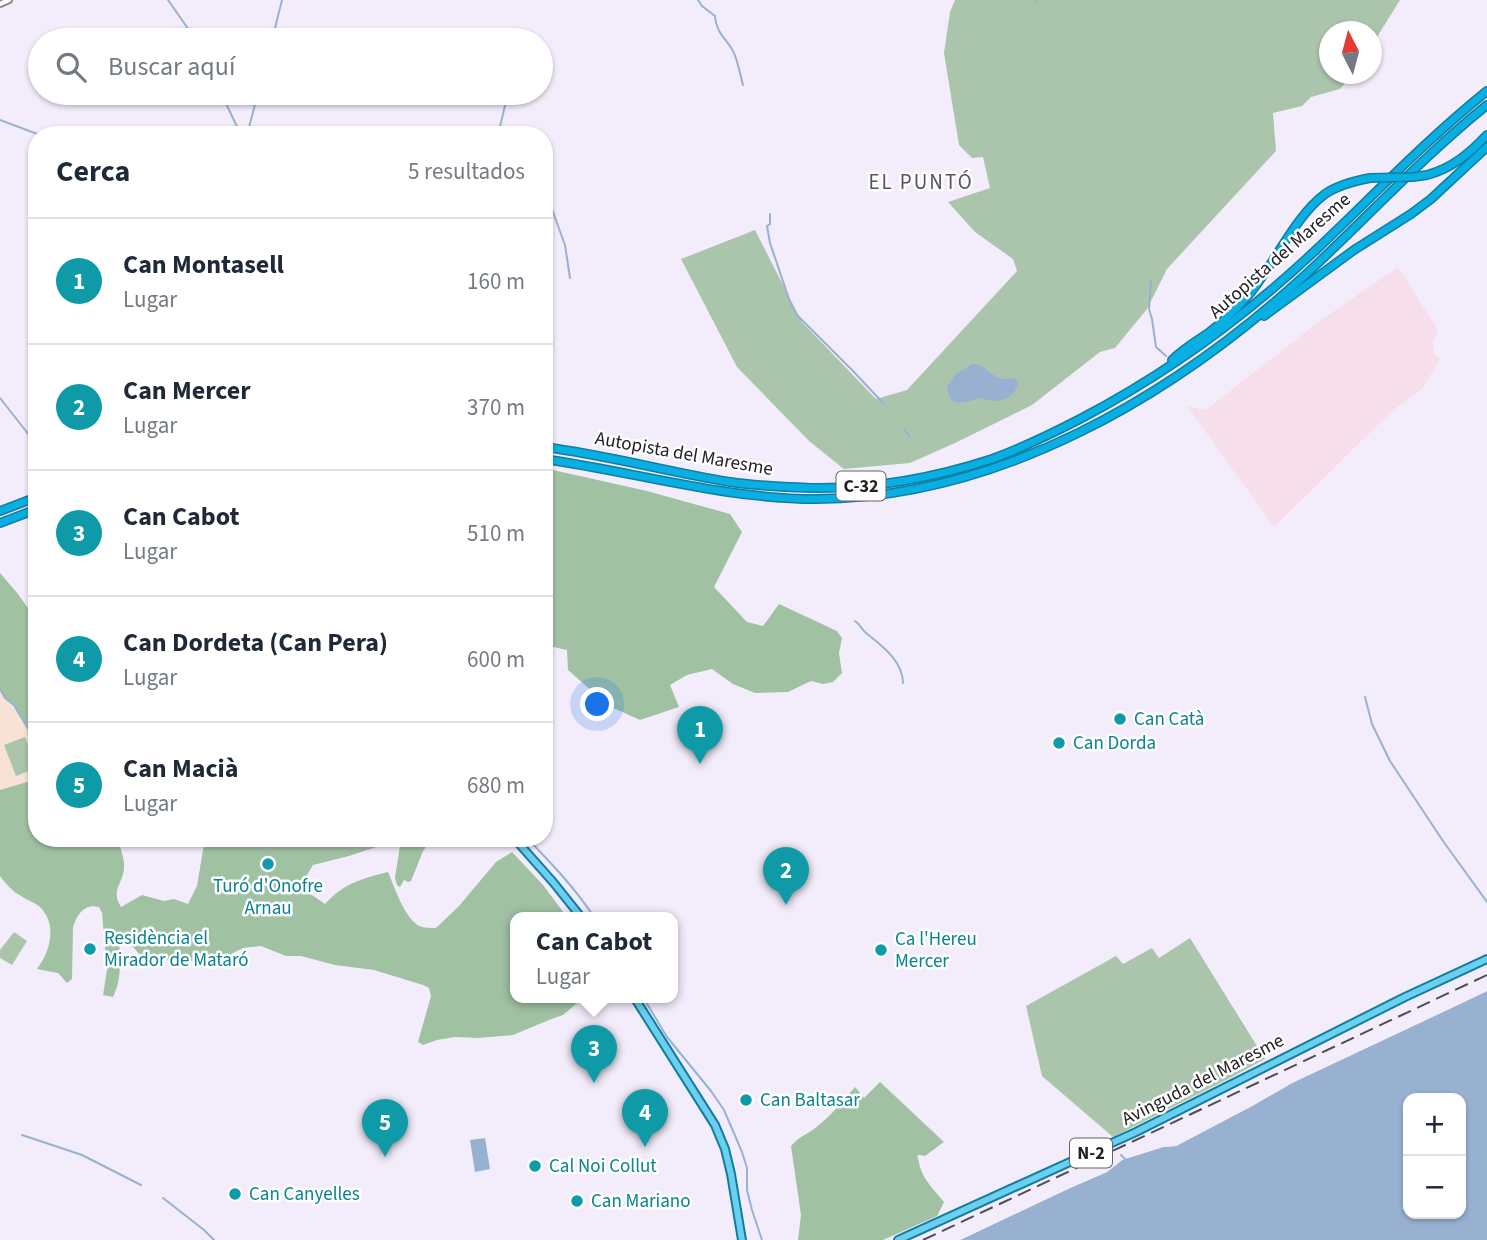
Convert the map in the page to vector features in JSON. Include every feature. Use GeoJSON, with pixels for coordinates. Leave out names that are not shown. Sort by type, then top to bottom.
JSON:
{"type":"FeatureCollection","features":[{"type":"Feature","properties":{"kind":"highway","name":"Autopista del Maresme"},"geometry":{"type":"LineString","coordinates":[[553,448],[732,482],[788,487],[866,486],[928,476],[1013,451],[1102,408],[1158,373],[1269,292],[1413,155],[1487,91]]}},
{"type":"Feature","properties":{"kind":"highway","name":"Autopista del Maresme"},"geometry":{"type":"LineString","coordinates":[[553,460],[736,494],[839,499],[913,490],[987,471],[1024,458],[1064,440],[1147,394],[1220,346],[1301,279],[1487,105]]}},
{"type":"Feature","properties":{"kind":"highway","name":"C-32"},"geometry":{"type":"LineString","coordinates":[[1158,373],[1246,298],[1300,220],[1317,201],[1337,187],[1357,180],[1427,175],[1452,165],[1487,135]]}},
{"type":"Feature","properties":{"kind":"highway","name":"C-32"},"geometry":{"type":"LineString","coordinates":[[1220,346],[1242,333],[1343,257],[1411,214],[1487,147]]}},
{"type":"Feature","properties":{"kind":"highway"},"geometry":{"type":"LineString","coordinates":[[0,511],[28,500]]}},
{"type":"Feature","properties":{"kind":"highway"},"geometry":{"type":"LineString","coordinates":[[0,523],[28,513]]}},
{"type":"Feature","properties":{"kind":"main road"},"geometry":{"type":"LineString","coordinates":[[522,847],[576,912]]}},
{"type":"Feature","properties":{"kind":"main road","name":"Avinguda del Maresme"},"geometry":{"type":"LineString","coordinates":[[898,1240],[1136,1132],[1405,997],[1487,959]]}},
{"type":"Feature","properties":{"kind":"main road"},"geometry":{"type":"LineString","coordinates":[[638,1003],[715,1125],[731,1174],[742,1240]]}},
{"type":"Feature","properties":{"kind":"street"},"geometry":{"type":"LineString","coordinates":[[0,4],[9,0]]}},
{"type":"Feature","properties":{"kind":"shaded area"},"geometry":{"type":"Polygon","coordinates":[[[1398,267],[1438,330],[1433,342],[1434,353],[1440,359],[1422,389],[1393,410],[1274,527],[1187,406],[1206,410],[1321,320],[1398,267]]]}},
{"type":"Feature","properties":{"kind":"shaded area"},"geometry":{"type":"Polygon","coordinates":[[[0,689],[28,728],[28,782],[0,790],[0,689]]]}},
{"type":"Feature","properties":{"kind":"green space"},"geometry":{"type":"Polygon","coordinates":[[[955,0],[1400,0],[1382,29],[1382,21],[1319,21],[1319,84],[1344,84],[1340,89],[1311,97],[1302,106],[1273,113],[1276,151],[1167,269],[1147,309],[1115,348],[1100,352],[1032,405],[955,443],[910,463],[844,469],[809,441],[737,367],[681,259],[755,230],[802,322],[876,399],[907,390],[1017,271],[1013,259],[975,232],[948,202],[990,188],[983,157],[972,158],[959,145],[944,53],[950,12],[955,0]]]}},
{"type":"Feature","properties":{"kind":"green space"},"geometry":{"type":"Polygon","coordinates":[[[553,470],[647,491],[730,514],[742,532],[714,587],[747,622],[763,626],[779,604],[837,631],[842,638],[839,653],[842,673],[833,682],[823,684],[811,681],[788,692],[755,693],[733,684],[712,669],[687,675],[670,685],[679,707],[640,720],[609,706],[568,670],[567,650],[553,647],[553,470]]]}},
{"type":"Feature","properties":{"kind":"green space"},"geometry":{"type":"Polygon","coordinates":[[[0,573],[28,608],[28,728],[0,689],[0,573]]]}},
{"type":"Feature","properties":{"kind":"green space"},"geometry":{"type":"Polygon","coordinates":[[[25,737],[28,745],[28,771],[16,776],[4,745],[25,737]]]}},
{"type":"Feature","properties":{"kind":"green space","name":"Turó d'Onofre Arnau"},"geometry":{"type":"Polygon","coordinates":[[[28,782],[28,847],[120,847],[124,865],[117,896],[121,907],[142,895],[164,901],[174,899],[188,904],[197,886],[204,847],[376,847],[313,865],[300,887],[325,904],[339,891],[354,883],[388,872],[400,902],[414,922],[421,927],[436,928],[459,906],[496,862],[512,852],[543,885],[563,912],[510,912],[510,1003],[577,1003],[563,1015],[513,1035],[455,1037],[423,1045],[418,1042],[431,996],[429,988],[423,985],[374,970],[335,965],[301,956],[286,956],[261,946],[243,948],[221,959],[163,960],[154,965],[144,959],[120,933],[120,973],[116,989],[113,997],[103,995],[107,970],[102,913],[99,907],[94,906],[82,911],[73,927],[72,979],[67,983],[58,973],[37,969],[50,938],[46,914],[38,905],[12,890],[0,876],[0,790],[28,782]]]}},
{"type":"Feature","properties":{"kind":"green space"},"geometry":{"type":"Polygon","coordinates":[[[400,847],[426,847],[411,881],[404,880],[400,887],[395,878],[400,847]]]}},
{"type":"Feature","properties":{"kind":"green space"},"geometry":{"type":"Polygon","coordinates":[[[14,932],[27,941],[12,965],[0,958],[0,950],[14,932]]]}},
{"type":"Feature","properties":{"kind":"green space"},"geometry":{"type":"Polygon","coordinates":[[[1190,938],[1265,1059],[1113,1137],[1042,1076],[1026,1006],[1116,956],[1123,964],[1152,948],[1159,958],[1190,938]]]}},
{"type":"Feature","properties":{"kind":"green space"},"geometry":{"type":"Polygon","coordinates":[[[880,1082],[944,1142],[925,1156],[917,1156],[924,1177],[944,1202],[937,1216],[883,1240],[798,1240],[801,1215],[791,1146],[836,1109],[855,1087],[864,1098],[880,1082]]]}},
{"type":"Feature","properties":{"kind":"water"},"geometry":{"type":"Polygon","coordinates":[[[972,364],[999,378],[1014,378],[1018,381],[1017,387],[1005,399],[993,401],[982,398],[955,402],[948,394],[947,387],[955,375],[972,364]]]}},
{"type":"Feature","properties":{"kind":"water"},"geometry":{"type":"Polygon","coordinates":[[[1487,991],[1487,1240],[960,1240],[1107,1172],[1122,1160],[1163,1147],[1176,1146],[1292,1083],[1487,991]]]}},
{"type":"Feature","properties":{"kind":"water"},"geometry":{"type":"Polygon","coordinates":[[[485,1138],[490,1169],[475,1172],[470,1140],[485,1138]]]}},
{"type":"Feature","properties":{"kind":"pier"},"geometry":{"type":"Polygon","coordinates":[[[1487,987],[1487,991],[1292,1083],[1176,1146],[1163,1147],[1128,1158],[1126,1156],[1175,1142],[1290,1080],[1487,987]]]}},
{"type":"Feature","properties":{"kind":"pier"},"geometry":{"type":"Polygon","coordinates":[[[1120,1157],[1122,1160],[1107,1172],[956,1240],[974,1229],[1105,1169],[1120,1157]]]}},
{"type":"Feature","properties":{"kind":"waterway"},"geometry":{"type":"LineString","coordinates":[[168,0],[188,28]]}},
{"type":"Feature","properties":{"kind":"waterway"},"geometry":{"type":"LineString","coordinates":[[275,28],[282,0]]}},
{"type":"Feature","properties":{"kind":"waterway"},"geometry":{"type":"LineString","coordinates":[[698,0],[715,16],[719,31],[735,55],[743,85]]}},
{"type":"Feature","properties":{"kind":"waterway"},"geometry":{"type":"LineString","coordinates":[[227,105],[237,126]]}},
{"type":"Feature","properties":{"kind":"waterway"},"geometry":{"type":"LineString","coordinates":[[249,126],[255,105]]}},
{"type":"Feature","properties":{"kind":"waterway"},"geometry":{"type":"LineString","coordinates":[[500,126],[505,105]]}},
{"type":"Feature","properties":{"kind":"waterway"},"geometry":{"type":"LineString","coordinates":[[0,120],[28,130]]}},
{"type":"Feature","properties":{"kind":"waterway"},"geometry":{"type":"LineString","coordinates":[[553,212],[565,245],[570,278]]}},
{"type":"Feature","properties":{"kind":"waterway"},"geometry":{"type":"LineString","coordinates":[[770,214],[770,224],[767,226],[770,243],[797,315],[883,403]]}},
{"type":"Feature","properties":{"kind":"waterway"},"geometry":{"type":"LineString","coordinates":[[1151,281],[1149,309],[1156,347],[1166,356]]}},
{"type":"Feature","properties":{"kind":"waterway"},"geometry":{"type":"LineString","coordinates":[[0,398],[28,434]]}},
{"type":"Feature","properties":{"kind":"waterway"},"geometry":{"type":"LineString","coordinates":[[904,429],[909,436]]}},
{"type":"Feature","properties":{"kind":"waterway"},"geometry":{"type":"LineString","coordinates":[[855,621],[896,661],[903,683]]}},
{"type":"Feature","properties":{"kind":"waterway"},"geometry":{"type":"LineString","coordinates":[[0,689],[5,698],[14,705],[28,729]]}},
{"type":"Feature","properties":{"kind":"waterway"},"geometry":{"type":"LineString","coordinates":[[1365,697],[1372,724],[1390,761],[1487,902]]}},
{"type":"Feature","properties":{"kind":"waterway"},"geometry":{"type":"LineString","coordinates":[[536,847],[590,912]]}},
{"type":"Feature","properties":{"kind":"waterway"},"geometry":{"type":"LineString","coordinates":[[647,1003],[667,1037],[724,1110],[747,1168],[747,1190],[762,1240]]}},
{"type":"Feature","properties":{"kind":"waterway"},"geometry":{"type":"LineString","coordinates":[[22,1135],[82,1155],[141,1185]]}},
{"type":"Feature","properties":{"kind":"waterway"},"geometry":{"type":"LineString","coordinates":[[1121,1155],[1125,1159]]}},
{"type":"Feature","properties":{"kind":"waterway"},"geometry":{"type":"LineString","coordinates":[[163,1198],[214,1240]]}},
{"type":"Feature","properties":{"kind":"railway"},"geometry":{"type":"LineString","coordinates":[[923,1240],[1487,975]]}},
{"type":"Feature","properties":{"kind":"place","name":"Can Catà"},"geometry":{"type":"Point","coordinates":[1120,719]}},
{"type":"Feature","properties":{"kind":"place","name":"Can Dorda"},"geometry":{"type":"Point","coordinates":[1059,743]}},
{"type":"Feature","properties":{"kind":"place","name":"Can Montasell"},"geometry":{"type":"Point","coordinates":[700,764]}},
{"type":"Feature","properties":{"kind":"place","name":"Turó d'Onofre Arnau"},"geometry":{"type":"Point","coordinates":[268,864]}},
{"type":"Feature","properties":{"kind":"place","name":"Can Mercer"},"geometry":{"type":"Point","coordinates":[786,905]}},
{"type":"Feature","properties":{"kind":"place","name":"Residència el Mirador de Mataró"},"geometry":{"type":"Point","coordinates":[90,949]}},
{"type":"Feature","properties":{"kind":"place","name":"Ca l'Hereu Mercer"},"geometry":{"type":"Point","coordinates":[881,950]}},
{"type":"Feature","properties":{"kind":"place","name":"Can Cabot"},"geometry":{"type":"Point","coordinates":[594,1083]}},
{"type":"Feature","properties":{"kind":"place","name":"Can Baltasar"},"geometry":{"type":"Point","coordinates":[746,1100]}},
{"type":"Feature","properties":{"kind":"place","name":"Can Dordeta (Can Pera)"},"geometry":{"type":"Point","coordinates":[645,1147]}},
{"type":"Feature","properties":{"kind":"place","name":"Can Macià"},"geometry":{"type":"Point","coordinates":[385,1157]}},
{"type":"Feature","properties":{"kind":"place","name":"Cal Noi Collut"},"geometry":{"type":"Point","coordinates":[535,1166]}},
{"type":"Feature","properties":{"kind":"place","name":"Can Canyelles"},"geometry":{"type":"Point","coordinates":[235,1194]}},
{"type":"Feature","properties":{"kind":"place","name":"Can Mariano"},"geometry":{"type":"Point","coordinates":[577,1201]}},
{"type":"Feature","properties":{"kind":"district","name":"EL PUNTÓ"},"geometry":{"type":"Point","coordinates":[921,182]}}]}
